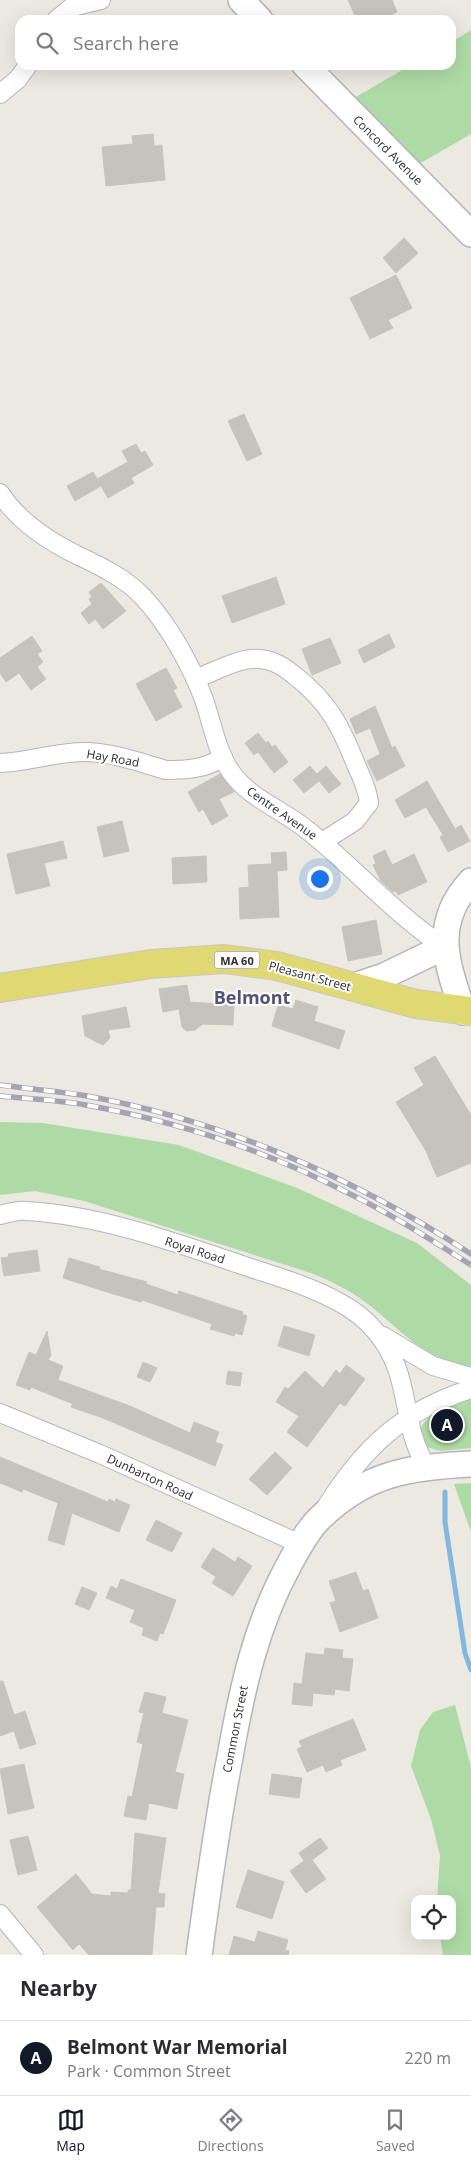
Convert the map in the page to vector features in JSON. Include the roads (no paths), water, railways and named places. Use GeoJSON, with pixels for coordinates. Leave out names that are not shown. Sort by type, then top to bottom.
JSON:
{"type":"FeatureCollection","features":[{"type":"Feature","properties":{"kind":"main road"},"geometry":{"type":"LineString","coordinates":[[241,0],[255,15]]}},
{"type":"Feature","properties":{"kind":"main road","name":"Concord Avenue"},"geometry":{"type":"LineString","coordinates":[[309,70],[471,234]]}},
{"type":"Feature","properties":{"kind":"main road"},"geometry":{"type":"LineString","coordinates":[[468,1018],[444,947],[451,913],[471,881]]}},
{"type":"Feature","properties":{"kind":"main road"},"geometry":{"type":"LineString","coordinates":[[351,987],[384,976],[444,947]]}},
{"type":"Feature","properties":{"kind":"main road","name":"Pleasant Street"},"geometry":{"type":"LineString","coordinates":[[0,988],[151,964],[224,959],[276,966],[468,1018]]}},
{"type":"Feature","properties":{"kind":"main road","name":"Common Street"},"geometry":{"type":"LineString","coordinates":[[199,1955],[218,1821],[243,1685],[258,1632],[278,1584],[300,1544],[318,1519],[349,1495],[376,1479],[426,1466],[471,1464]]}},
{"type":"Feature","properties":{"kind":"street"},"geometry":{"type":"LineString","coordinates":[[62,15],[72,7],[101,0]]}},
{"type":"Feature","properties":{"kind":"street"},"geometry":{"type":"LineString","coordinates":[[0,94],[18,79],[24,70]]}},
{"type":"Feature","properties":{"kind":"street","name":"Centre Avenue"},"geometry":{"type":"LineString","coordinates":[[0,493],[20,516],[56,543],[114,574],[135,590],[150,605],[170,634],[195,680],[223,757],[230,771],[247,790],[304,827],[421,931],[444,947]]}},
{"type":"Feature","properties":{"kind":"street"},"geometry":{"type":"LineString","coordinates":[[195,680],[245,661],[270,660],[292,674],[326,704],[349,746],[369,803],[355,821],[322,842]]}},
{"type":"Feature","properties":{"kind":"street","name":"Hay Road"},"geometry":{"type":"LineString","coordinates":[[0,763],[21,762],[74,752],[89,752],[166,770],[177,770],[213,764],[223,757]]}},
{"type":"Feature","properties":{"kind":"street","name":"Royal Road"},"geometry":{"type":"LineString","coordinates":[[0,1215],[24,1210],[70,1215],[173,1242],[304,1286],[327,1296],[360,1316],[376,1331],[433,1366],[471,1377]]}},
{"type":"Feature","properties":{"kind":"street","name":"Royal Road"},"geometry":{"type":"LineString","coordinates":[[376,1331],[398,1367],[407,1398],[408,1417],[415,1444],[426,1466]]}},
{"type":"Feature","properties":{"kind":"street","name":"Common Street"},"geometry":{"type":"LineString","coordinates":[[318,1519],[342,1483],[364,1455],[391,1429],[408,1417],[471,1389]]}},
{"type":"Feature","properties":{"kind":"street","name":"Dunbarton Road"},"geometry":{"type":"LineString","coordinates":[[0,1413],[100,1454],[300,1544]]}},
{"type":"Feature","properties":{"kind":"street"},"geometry":{"type":"LineString","coordinates":[[0,1914],[34,1955]]}},
{"type":"Feature","properties":{"kind":"waterway"},"geometry":{"type":"LineString","coordinates":[[445,1492],[445,1522],[465,1653],[471,1670]]}},
{"type":"Feature","properties":{"kind":"railway"},"geometry":{"type":"LineString","coordinates":[[0,1085],[76,1094],[138,1107],[238,1137],[335,1177],[427,1226],[471,1254]]}},
{"type":"Feature","properties":{"kind":"railway"},"geometry":{"type":"LineString","coordinates":[[0,1096],[86,1105],[153,1119],[251,1150],[314,1176],[360,1199],[409,1226],[471,1265]]}},
{"type":"Feature","properties":{"kind":"place","name":"Belmont War Memorial"},"geometry":{"type":"Point","coordinates":[447,1425]}},
{"type":"Feature","properties":{"kind":"district","name":"Belmont"},"geometry":{"type":"Point","coordinates":[252,997]}}]}
